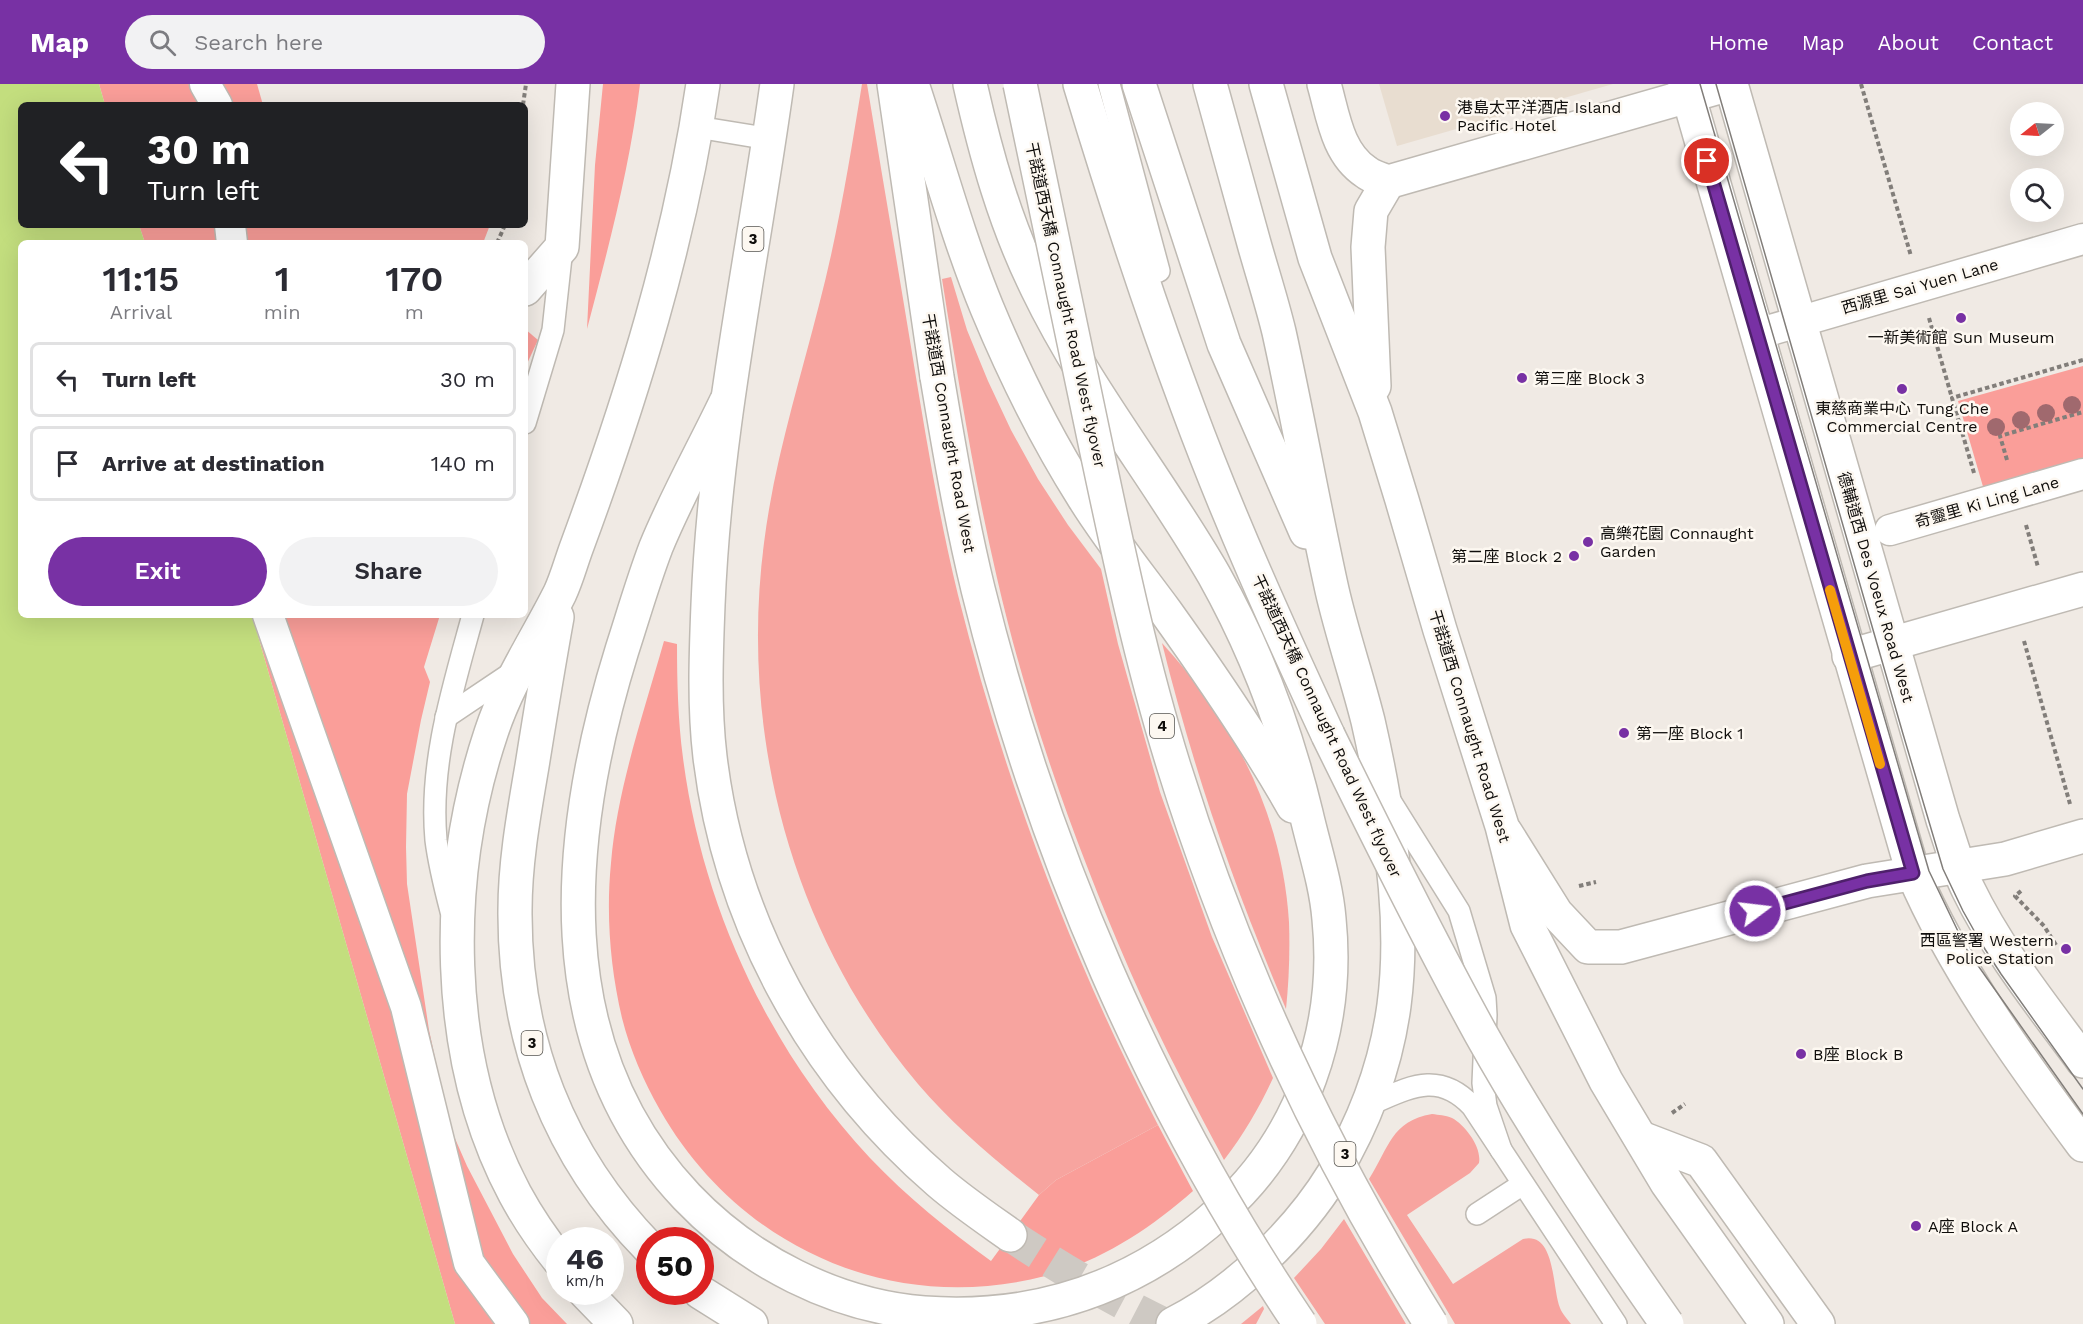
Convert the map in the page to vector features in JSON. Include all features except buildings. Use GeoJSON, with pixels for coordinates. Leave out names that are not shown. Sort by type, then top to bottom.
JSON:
{"type":"FeatureCollection","features":[{"type":"Feature","properties":{"kind":"main road"},"geometry":{"type":"LineString","coordinates":[[528,286],[562,248],[573,84]]}},
{"type":"Feature","properties":{"kind":"main road","name":"3"},"geometry":{"type":"LineString","coordinates":[[546,1243],[514,1193],[496,1152],[481,1110],[470,1066],[458,977],[457,932],[464,840],[473,795],[491,730],[519,668],[561,590],[637,369],[682,203],[703,84]]}},
{"type":"Feature","properties":{"kind":"main road","name":"3"},"geometry":{"type":"LineString","coordinates":[[777,84],[726,402],[711,548],[707,704],[710,755],[718,806],[745,904],[787,997],[814,1041],[844,1082],[908,1153],[940,1183],[1010,1235]]}},
{"type":"Feature","properties":{"kind":"main road","name":"干諾道西 Connaught Road West"},"geometry":{"type":"LineString","coordinates":[[894,84],[955,484],[978,589],[1000,672],[1039,796],[1076,897],[1118,997],[1165,1094],[1216,1189],[1300,1324]]}},
{"type":"Feature","properties":{"kind":"main road"},"geometry":{"type":"LineString","coordinates":[[912,84],[962,242],[987,308],[1048,436],[1084,497],[1123,556],[1173,622],[1227,701],[1312,839]]}},
{"type":"Feature","properties":{"kind":"main road"},"geometry":{"type":"LineString","coordinates":[[970,84],[995,186],[1012,233],[1037,289],[1066,343],[1214,576],[1245,635],[1282,728],[1312,839]]}},
{"type":"Feature","properties":{"kind":"main road","name":"干諾道西天橋 Connaught Road West flyover"},"geometry":{"type":"LineString","coordinates":[[1020,84],[1126,591],[1174,768],[1215,886],[1270,1024],[1350,1187],[1395,1267],[1431,1324]]}},
{"type":"Feature","properties":{"kind":"main road","name":"干諾道西天橋 Connaught Road West flyover"},"geometry":{"type":"LineString","coordinates":[[1080,84],[1148,299],[1188,410],[1250,563],[1328,735],[1402,887],[1482,1035],[1555,1158],[1667,1324]]}},
{"type":"Feature","properties":{"kind":"main road"},"geometry":{"type":"LineString","coordinates":[[1139,84],[1224,344],[1333,594]]}},
{"type":"Feature","properties":{"kind":"main road"},"geometry":{"type":"LineString","coordinates":[[1210,84],[1278,329],[1333,594]]}},
{"type":"Feature","properties":{"kind":"main road","name":"干諾道西 Connaught Road West"},"geometry":{"type":"LineString","coordinates":[[1266,84],[1315,258],[1375,412],[1502,826],[1527,925],[1606,1081],[1667,1183],[1767,1324]]}},
{"type":"Feature","properties":{"kind":"main road"},"geometry":{"type":"LineString","coordinates":[[1324,84],[1342,147],[1366,173],[1388,182],[1686,90],[1730,84]]}},
{"type":"Feature","properties":{"kind":"main road","name":"德輔道西 Des Voeux Road West"},"geometry":{"type":"LineString","coordinates":[[1730,84],[1943,820],[1959,867],[1994,937],[2083,1061]]}},
{"type":"Feature","properties":{"kind":"main road"},"geometry":{"type":"LineString","coordinates":[[1686,90],[1913,873],[1958,963],[2083,1145]]}},
{"type":"Feature","properties":{"kind":"main road"},"geometry":{"type":"LineString","coordinates":[[1375,412],[1368,247],[1371,211],[1388,182]]}},
{"type":"Feature","properties":{"kind":"main road","name":"3"},"geometry":{"type":"LineString","coordinates":[[726,402],[659,540],[612,684],[590,775],[582,824],[577,899],[578,942],[592,1030],[624,1110],[665,1172],[700,1211],[732,1238],[766,1262],[839,1295],[911,1312],[952,1315],[987,1314],[1059,1302],[1093,1291],[1170,1252],[1216,1216],[1254,1177],[1276,1146],[1310,1079],[1329,1005],[1332,960],[1329,914],[1323,876],[1312,839]]}},
{"type":"Feature","properties":{"kind":"main road"},"geometry":{"type":"LineString","coordinates":[[1850,656],[2083,589]]}},
{"type":"Feature","properties":{"kind":"main road","name":"3"},"geometry":{"type":"LineString","coordinates":[[561,590],[518,860],[515,910],[521,991],[530,1034],[558,1119],[577,1156],[600,1192],[636,1234]]}},
{"type":"Feature","properties":{"kind":"main road","name":"3"},"geometry":{"type":"LineString","coordinates":[[1173,1324],[1211,1301],[1240,1278],[1298,1222],[1324,1189],[1342,1159],[1368,1105],[1383,1060],[1391,1025],[1399,966],[1399,918],[1392,854],[1369,726],[1333,594]]}},
{"type":"Feature","properties":{"kind":"main road"},"geometry":{"type":"LineString","coordinates":[[1502,826],[1556,913],[1588,947],[1622,947],[1867,881],[2005,859],[2077,821]]}},
{"type":"Feature","properties":{"kind":"main road"},"geometry":{"type":"LineString","coordinates":[[1641,1138],[1701,1161],[1818,1324]]}},
{"type":"Feature","properties":{"kind":"main road"},"geometry":{"type":"LineString","coordinates":[[714,1301],[751,1324]]}},
{"type":"Feature","properties":{"kind":"main road"},"geometry":{"type":"LineString","coordinates":[[598,1305],[616,1324]]}},
{"type":"Feature","properties":{"kind":"street"},"geometry":{"type":"LineString","coordinates":[[205,84],[215,102]]}},
{"type":"Feature","properties":{"kind":"street","name":"西源里 Sai Yuen Lane"},"geometry":{"type":"LineString","coordinates":[[1757,334],[2083,239]]}},
{"type":"Feature","properties":{"kind":"street","name":"奇靈里 Ki Ling Lane"},"geometry":{"type":"LineString","coordinates":[[1890,530],[2083,474]]}},
{"type":"Feature","properties":{"kind":"street"},"geometry":{"type":"LineString","coordinates":[[269,618],[406,1007],[469,1263],[514,1324]]}},
{"type":"Feature","properties":{"kind":"lane"},"geometry":{"type":"LineString","coordinates":[[1109,84],[1159,271]]}},
{"type":"Feature","properties":{"kind":"lane"},"geometry":{"type":"LineString","coordinates":[[697,128],[770,139]]}},
{"type":"Feature","properties":{"kind":"lane"},"geometry":{"type":"LineString","coordinates":[[528,413],[553,330],[562,248]]}},
{"type":"Feature","properties":{"kind":"lane"},"geometry":{"type":"LineString","coordinates":[[457,932],[440,870],[435,798],[437,768],[446,717],[472,618]]}},
{"type":"Feature","properties":{"kind":"lane"},"geometry":{"type":"LineString","coordinates":[[446,717],[519,668]]}},
{"type":"Feature","properties":{"kind":"lane"},"geometry":{"type":"LineString","coordinates":[[1382,789],[1459,911],[1485,998],[1483,1083],[1489,1117],[1501,1150]]}},
{"type":"Feature","properties":{"kind":"lane"},"geometry":{"type":"LineString","coordinates":[[1368,1105],[1416,1086],[1440,1085],[1458,1093],[1472,1106],[1616,1324]]}},
{"type":"Feature","properties":{"kind":"lane"},"geometry":{"type":"LineString","coordinates":[[1477,1214],[1523,1184]]}},
{"type":"Feature","properties":{"kind":"path"},"geometry":{"type":"LineString","coordinates":[[523,102],[526,84]]}},
{"type":"Feature","properties":{"kind":"path"},"geometry":{"type":"LineString","coordinates":[[1861,84],[1982,503]]}},
{"type":"Feature","properties":{"kind":"path"},"geometry":{"type":"LineString","coordinates":[[1952,398],[2083,360]]}},
{"type":"Feature","properties":{"kind":"path"},"geometry":{"type":"LineString","coordinates":[[2007,460],[2000,436],[2083,412]]}},
{"type":"Feature","properties":{"kind":"path"},"geometry":{"type":"LineString","coordinates":[[2017,494],[2047,599]]}},
{"type":"Feature","properties":{"kind":"path"},"geometry":{"type":"LineString","coordinates":[[2023,640],[2077,821]]}},
{"type":"Feature","properties":{"kind":"path"},"geometry":{"type":"LineString","coordinates":[[1575,881],[1580,888],[1596,882]]}},
{"type":"Feature","properties":{"kind":"path"},"geometry":{"type":"LineString","coordinates":[[2015,896],[2044,926],[2056,945]]}},
{"type":"Feature","properties":{"kind":"path"},"geometry":{"type":"LineString","coordinates":[[1666,1117],[1685,1104]]}},
{"type":"Feature","properties":{"kind":"shaded area"},"geometry":{"type":"Polygon","coordinates":[[[0,84],[99,84],[104,102],[18,102],[18,228],[140,228],[144,240],[18,240],[18,618],[253,618],[455,1324],[0,1324],[0,84]]]}},
{"type":"Feature","properties":{"kind":"shaded area"},"geometry":{"type":"Polygon","coordinates":[[[99,84],[257,84],[262,102],[104,102],[99,84]]]}},
{"type":"Feature","properties":{"kind":"shaded area"},"geometry":{"type":"Polygon","coordinates":[[[603,84],[640,84],[624,177],[587,329],[595,165],[603,84]]]}},
{"type":"Feature","properties":{"kind":"shaded area"},"geometry":{"type":"Polygon","coordinates":[[[862,84],[867,84],[939,507],[951,566],[976,664],[1019,799],[1069,932],[1126,1062],[1158,1125],[1056,1180],[1039,1195],[991,1156],[946,1114],[918,1084],[874,1026],[837,964],[807,898],[784,830],[769,759],[760,688],[758,615],[768,513],[795,394],[832,250],[862,84]]]}},
{"type":"Feature","properties":{"kind":"shaded area","name":"港島太平洋酒店 Island Pacific Hotel"},"geometry":{"type":"Polygon","coordinates":[[[1379,84],[1613,84],[1397,146],[1379,84]]]}},
{"type":"Feature","properties":{"kind":"shaded area"},"geometry":{"type":"Polygon","coordinates":[[[140,228],[489,228],[484,240],[144,240],[140,228]]]}},
{"type":"Feature","properties":{"kind":"shaded area"},"geometry":{"type":"Polygon","coordinates":[[[951,277],[967,330],[1011,430],[1038,479],[1068,525],[1101,569],[1118,644],[1160,792],[1212,937],[1273,1078],[1251,1120],[1224,1160],[1163,1043],[1130,971],[1090,875],[1038,728],[1009,628],[974,466],[942,279],[951,277]]]}},
{"type":"Feature","properties":{"kind":"shaded area"},"geometry":{"type":"Polygon","coordinates":[[[528,332],[538,340],[528,362],[528,332]]]}},
{"type":"Feature","properties":{"kind":"shaded area"},"geometry":{"type":"Polygon","coordinates":[[[2083,366],[2083,461],[1984,490],[1958,401],[2083,366]]]}},
{"type":"Feature","properties":{"kind":"shaded area"},"geometry":{"type":"Polygon","coordinates":[[[253,618],[439,618],[424,667],[430,682],[407,794],[407,884],[429,1030],[450,1127],[467,1166],[513,1254],[546,1305],[549,1305],[567,1324],[455,1324],[253,618]]]}},
{"type":"Feature","properties":{"kind":"shaded area"},"geometry":{"type":"Polygon","coordinates":[[[664,641],[677,644],[680,730],[692,813],[706,867],[724,920],[745,972],[800,1070],[833,1116],[870,1158],[928,1212],[991,1261],[1039,1195],[1056,1180],[1158,1125],[1193,1191],[1142,1231],[1086,1262],[1045,1276],[987,1286],[931,1286],[876,1277],[824,1259],[775,1233],[731,1199],[693,1158],[660,1110],[648,1088],[625,1030],[612,960],[609,902],[614,835],[632,751],[664,641]]]}},
{"type":"Feature","properties":{"kind":"shaded area"},"geometry":{"type":"Polygon","coordinates":[[[1162,643],[1188,673],[1232,737],[1265,807],[1284,882],[1289,922],[1286,1009],[1232,874],[1174,691],[1162,643]]]}},
{"type":"Feature","properties":{"kind":"shaded area"},"geometry":{"type":"Polygon","coordinates":[[[1432,1114],[1452,1118],[1462,1126],[1472,1137],[1478,1150],[1479,1163],[1470,1173],[1407,1215],[1453,1284],[1523,1239],[1534,1239],[1542,1244],[1551,1263],[1560,1308],[1571,1324],[1455,1324],[1369,1179],[1399,1129],[1418,1118],[1432,1114]]]}},
{"type":"Feature","properties":{"kind":"shaded area"},"geometry":{"type":"Polygon","coordinates":[[[1344,1219],[1406,1324],[1325,1324],[1294,1278],[1321,1249],[1344,1219]]]}},
{"type":"Feature","properties":{"kind":"shaded area"},"geometry":{"type":"Polygon","coordinates":[[[1263,1306],[1264,1309],[1256,1324],[1241,1324],[1263,1306]]]}},
{"type":"Feature","properties":{"kind":"tunnel"},"geometry":{"type":"LineString","coordinates":[[1010,1235],[1124,1304],[1164,1324]]}},
{"type":"Feature","properties":{"kind":"tram line"},"geometry":{"type":"LineString","coordinates":[[1700,84],[1929,871],[1967,950],[2083,1114]]}},
{"type":"Feature","properties":{"kind":"tram line"},"geometry":{"type":"LineString","coordinates":[[1716,84],[1943,869],[1981,943],[2083,1089]]}},
{"type":"Feature","properties":{"kind":"slow traffic"},"geometry":{"type":"LineString","coordinates":[[1830,590],[1880,764]]}},
{"type":"Feature","properties":{"kind":"place","name":"港島太平洋酒店 Island Pacific Hotel"},"geometry":{"type":"Point","coordinates":[1445,116]}},
{"type":"Feature","properties":{"kind":"place","name":"一新美術館 Sun Museum"},"geometry":{"type":"Point","coordinates":[1961,318]}},
{"type":"Feature","properties":{"kind":"place","name":"第三座 Block 3"},"geometry":{"type":"Point","coordinates":[1522,378]}},
{"type":"Feature","properties":{"kind":"place","name":"東慈商業中心 Tung Che Commercial Centre"},"geometry":{"type":"Point","coordinates":[1902,389]}},
{"type":"Feature","properties":{"kind":"place","name":"高樂花園 Connaught Garden"},"geometry":{"type":"Point","coordinates":[1588,542]}},
{"type":"Feature","properties":{"kind":"place","name":"第二座 Block 2"},"geometry":{"type":"Point","coordinates":[1574,556]}},
{"type":"Feature","properties":{"kind":"place","name":"第一座 Block 1"},"geometry":{"type":"Point","coordinates":[1624,733]}},
{"type":"Feature","properties":{"kind":"place","name":"西區警署 Western Police Station"},"geometry":{"type":"Point","coordinates":[2066,949]}},
{"type":"Feature","properties":{"kind":"place","name":"B座 Block B"},"geometry":{"type":"Point","coordinates":[1801,1054]}},
{"type":"Feature","properties":{"kind":"place","name":"A座 Block A"},"geometry":{"type":"Point","coordinates":[1916,1226]}},
{"type":"Feature","properties":{"kind":"route"},"geometry":{"type":"LineString","coordinates":[[1707,161],[1913,873],[1867,881],[1755,911]]}}]}
